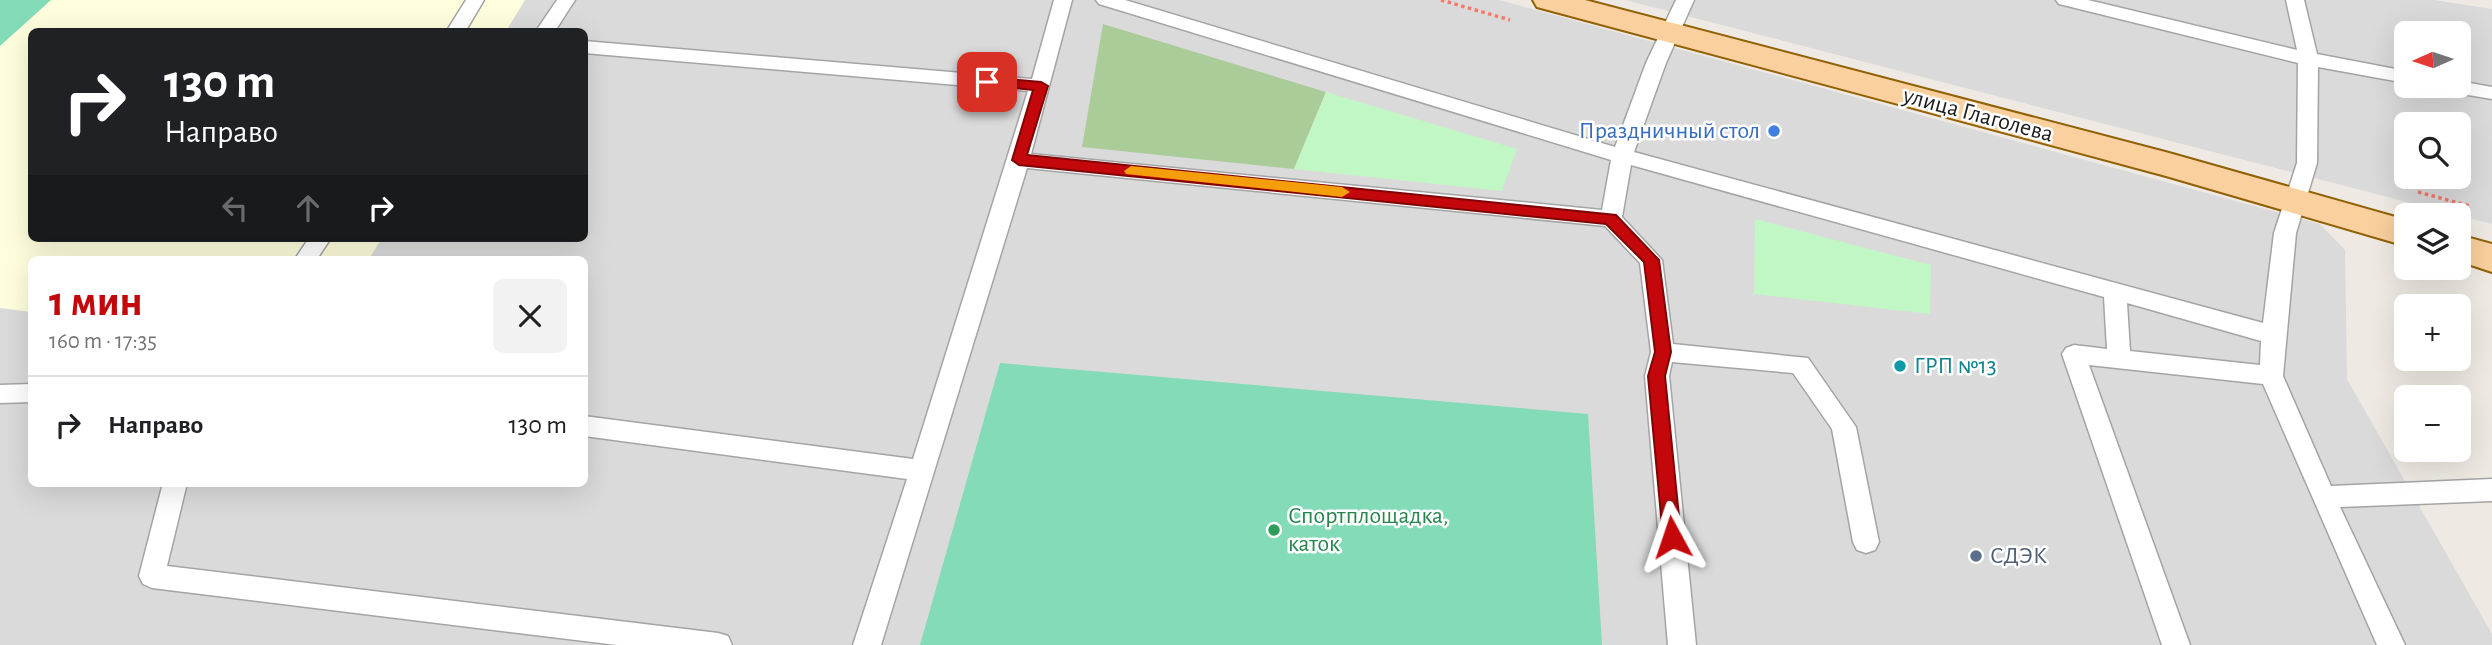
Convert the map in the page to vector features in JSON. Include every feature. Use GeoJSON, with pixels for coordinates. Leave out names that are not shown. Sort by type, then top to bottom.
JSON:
{"type":"FeatureCollection","features":[{"type":"Feature","properties":{"kind":"main road","name":"улица Глаголева"},"geometry":{"type":"LineString","coordinates":[[1548,0],[2394,229]]}},
{"type":"Feature","properties":{"kind":"main road"},"geometry":{"type":"LineString","coordinates":[[2471,252],[2492,258]]}},
{"type":"Feature","properties":{"kind":"lane"},"geometry":{"type":"LineString","coordinates":[[457,28],[475,0]]}},
{"type":"Feature","properties":{"kind":"lane"},"geometry":{"type":"LineString","coordinates":[[547,28],[566,0]]}},
{"type":"Feature","properties":{"kind":"lane"},"geometry":{"type":"LineString","coordinates":[[867,645],[1019,160],[1063,0]]}},
{"type":"Feature","properties":{"kind":"lane"},"geometry":{"type":"LineString","coordinates":[[1105,0],[1622,156],[2273,334]]}},
{"type":"Feature","properties":{"kind":"lane"},"geometry":{"type":"LineString","coordinates":[[1611,219],[1622,156],[1656,63],[1685,0]]}},
{"type":"Feature","properties":{"kind":"lane"},"geometry":{"type":"LineString","coordinates":[[2065,0],[2308,59],[2394,76]]}},
{"type":"Feature","properties":{"kind":"lane"},"geometry":{"type":"LineString","coordinates":[[2295,0],[2308,59],[2307,163],[2285,233],[2273,334],[2271,376],[2391,645]]}},
{"type":"Feature","properties":{"kind":"lane"},"geometry":{"type":"LineString","coordinates":[[588,47],[1041,86]]}},
{"type":"Feature","properties":{"kind":"lane"},"geometry":{"type":"LineString","coordinates":[[2471,89],[2492,93]]}},
{"type":"Feature","properties":{"kind":"lane"},"geometry":{"type":"LineString","coordinates":[[1019,160],[1611,219],[1651,260],[1663,352],[1657,376],[1682,645]]}},
{"type":"Feature","properties":{"kind":"lane"},"geometry":{"type":"LineString","coordinates":[[2115,290],[2119,359]]}},
{"type":"Feature","properties":{"kind":"lane"},"geometry":{"type":"LineString","coordinates":[[1663,352],[1800,364],[1844,427],[1866,542]]}},
{"type":"Feature","properties":{"kind":"lane"},"geometry":{"type":"LineString","coordinates":[[2176,645],[2074,354],[2271,376]]}},
{"type":"Feature","properties":{"kind":"lane"},"geometry":{"type":"LineString","coordinates":[[0,394],[28,393]]}},
{"type":"Feature","properties":{"kind":"lane"},"geometry":{"type":"LineString","coordinates":[[588,427],[923,471]]}},
{"type":"Feature","properties":{"kind":"lane"},"geometry":{"type":"LineString","coordinates":[[174,487],[152,576],[718,645]]}},
{"type":"Feature","properties":{"kind":"lane"},"geometry":{"type":"LineString","coordinates":[[2323,497],[2492,490]]}},
{"type":"Feature","properties":{"kind":"shaded area"},"geometry":{"type":"Polygon","coordinates":[[[0,0],[1499,0],[2320,224],[2345,250],[2347,379],[2492,634],[2492,645],[0,645],[0,0]]]}},
{"type":"Feature","properties":{"kind":"shaded area"},"geometry":{"type":"Polygon","coordinates":[[[0,0],[525,0],[508,28],[28,28],[28,242],[380,242],[371,256],[28,256],[28,312],[0,308],[0,0]]]}},
{"type":"Feature","properties":{"kind":"shaded area"},"geometry":{"type":"Polygon","coordinates":[[[1625,0],[2434,0],[2492,9],[2492,224],[2471,219],[2471,203],[2411,203],[1625,0]]]}},
{"type":"Feature","properties":{"kind":"green space"},"geometry":{"type":"Polygon","coordinates":[[[0,0],[51,0],[0,46],[0,0]]]}},
{"type":"Feature","properties":{"kind":"green space"},"geometry":{"type":"Polygon","coordinates":[[[1103,24],[1326,92],[1294,169],[1082,147],[1103,24]]]}},
{"type":"Feature","properties":{"kind":"green space"},"geometry":{"type":"Polygon","coordinates":[[[1326,92],[1517,149],[1502,191],[1294,169],[1326,92]]]}},
{"type":"Feature","properties":{"kind":"green space"},"geometry":{"type":"Polygon","coordinates":[[[1755,219],[1931,265],[1930,314],[1754,294],[1755,219]]]}},
{"type":"Feature","properties":{"kind":"green space","name":"Спортплощадка, каток"},"geometry":{"type":"Polygon","coordinates":[[[1000,363],[1588,414],[1602,645],[920,645],[1000,363]]]}},
{"type":"Feature","properties":{"kind":"slow traffic"},"geometry":{"type":"LineString","coordinates":[[1131,171],[1342,192]]}},
{"type":"Feature","properties":{"kind":"place","name":"Праздничный стол"},"geometry":{"type":"Point","coordinates":[1774,131]}},
{"type":"Feature","properties":{"kind":"place","name":"ГРП №13"},"geometry":{"type":"Point","coordinates":[1900,366]}},
{"type":"Feature","properties":{"kind":"place","name":"Спортплощадка, каток"},"geometry":{"type":"Point","coordinates":[1274,530]}},
{"type":"Feature","properties":{"kind":"place","name":"СДЭК"},"geometry":{"type":"Point","coordinates":[1976,556]}},
{"type":"Feature","properties":{"kind":"route"},"geometry":{"type":"LineString","coordinates":[[987,82],[1041,86],[1019,160],[1611,219],[1651,260],[1663,352],[1657,376],[1672,537]]}}]}
